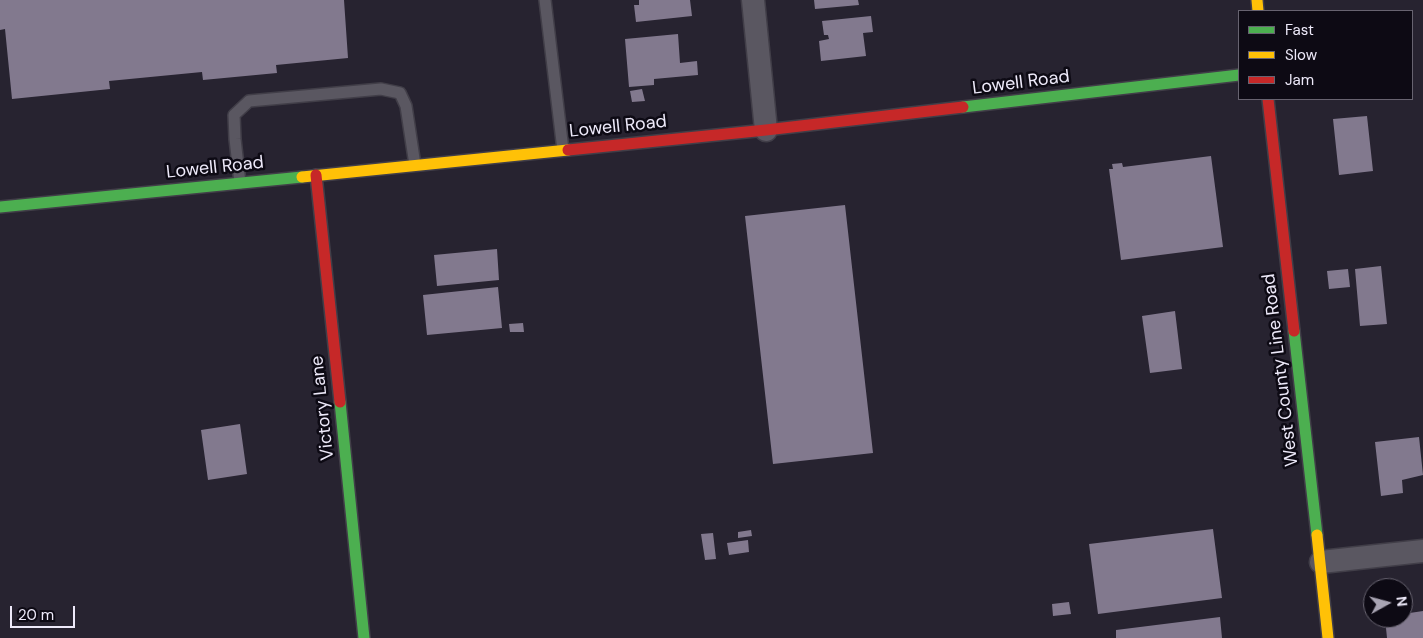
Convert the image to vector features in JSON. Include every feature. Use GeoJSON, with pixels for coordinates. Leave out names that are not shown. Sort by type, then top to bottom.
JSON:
{"type":"FeatureCollection","features":[{"type":"Feature","properties":{"kind":"street"},"geometry":{"type":"LineString","coordinates":[[753,0],[766,130]]}},
{"type":"Feature","properties":{"kind":"street","name":"Lowell Road"},"geometry":{"type":"LineString","coordinates":[[0,206],[766,130],[1238,75]]}},
{"type":"Feature","properties":{"kind":"street","name":"West County Line Road"},"geometry":{"type":"LineString","coordinates":[[1268,100],[1328,638]]}},
{"type":"Feature","properties":{"kind":"street","name":"Victory Lane"},"geometry":{"type":"LineString","coordinates":[[316,175],[364,638]]}},
{"type":"Feature","properties":{"kind":"street"},"geometry":{"type":"LineString","coordinates":[[1321,562],[1423,551]]}},
{"type":"Feature","properties":{"kind":"lane"},"geometry":{"type":"LineString","coordinates":[[545,0],[562,150]]}},
{"type":"Feature","properties":{"kind":"lane"},"geometry":{"type":"LineString","coordinates":[[240,183],[234,139],[234,115],[249,101],[381,89],[400,93],[406,106],[416,165]]}},
{"type":"Feature","properties":{"kind":"building"},"geometry":{"type":"Polygon","coordinates":[[[0,0],[344,0],[348,58],[276,65],[277,73],[203,80],[202,72],[109,81],[110,89],[12,99],[5,29],[0,30],[0,0]]]}},
{"type":"Feature","properties":{"kind":"building"},"geometry":{"type":"Polygon","coordinates":[[[639,0],[690,0],[692,16],[636,22],[634,5],[639,5],[639,0]]]}},
{"type":"Feature","properties":{"kind":"building"},"geometry":{"type":"Polygon","coordinates":[[[814,0],[858,0],[859,5],[815,9],[814,0]]]}},
{"type":"Feature","properties":{"kind":"building"},"geometry":{"type":"Polygon","coordinates":[[[871,16],[873,32],[863,33],[866,56],[821,61],[819,41],[829,39],[828,35],[824,35],[822,21],[871,16]]]}},
{"type":"Feature","properties":{"kind":"building"},"geometry":{"type":"Polygon","coordinates":[[[678,34],[680,63],[697,61],[698,75],[654,79],[654,85],[629,87],[625,39],[678,34]]]}},
{"type":"Feature","properties":{"kind":"building"},"geometry":{"type":"Polygon","coordinates":[[[642,89],[645,101],[632,102],[630,91],[642,89]]]}},
{"type":"Feature","properties":{"kind":"building"},"geometry":{"type":"Polygon","coordinates":[[[1367,116],[1373,171],[1339,175],[1333,119],[1367,116]]]}},
{"type":"Feature","properties":{"kind":"building"},"geometry":{"type":"Polygon","coordinates":[[[1211,156],[1223,247],[1121,260],[1109,169],[1113,169],[1112,164],[1122,163],[1123,167],[1211,156]]]}},
{"type":"Feature","properties":{"kind":"building"},"geometry":{"type":"Polygon","coordinates":[[[845,205],[873,453],[773,464],[745,216],[845,205]]]}},
{"type":"Feature","properties":{"kind":"building"},"geometry":{"type":"Polygon","coordinates":[[[497,249],[499,280],[437,286],[434,255],[497,249]]]}},
{"type":"Feature","properties":{"kind":"building"},"geometry":{"type":"Polygon","coordinates":[[[1381,266],[1387,324],[1360,326],[1355,269],[1381,266]]]}},
{"type":"Feature","properties":{"kind":"building"},"geometry":{"type":"Polygon","coordinates":[[[1348,269],[1350,287],[1329,289],[1327,271],[1348,269]]]}},
{"type":"Feature","properties":{"kind":"building"},"geometry":{"type":"Polygon","coordinates":[[[498,287],[502,328],[427,335],[423,295],[498,287]]]}},
{"type":"Feature","properties":{"kind":"building"},"geometry":{"type":"Polygon","coordinates":[[[1175,311],[1182,369],[1150,373],[1142,316],[1175,311]]]}},
{"type":"Feature","properties":{"kind":"building"},"geometry":{"type":"Polygon","coordinates":[[[523,323],[524,332],[510,332],[509,324],[523,323]]]}},
{"type":"Feature","properties":{"kind":"building"},"geometry":{"type":"Polygon","coordinates":[[[240,424],[247,474],[208,480],[201,430],[240,424]]]}},
{"type":"Feature","properties":{"kind":"building"},"geometry":{"type":"Polygon","coordinates":[[[1419,437],[1423,475],[1402,480],[1403,493],[1381,496],[1375,442],[1419,437]]]}},
{"type":"Feature","properties":{"kind":"building"},"geometry":{"type":"Polygon","coordinates":[[[1213,529],[1222,598],[1098,614],[1089,544],[1213,529]]]}},
{"type":"Feature","properties":{"kind":"building"},"geometry":{"type":"Polygon","coordinates":[[[751,530],[752,536],[738,538],[738,532],[751,530]]]}},
{"type":"Feature","properties":{"kind":"building"},"geometry":{"type":"Polygon","coordinates":[[[713,533],[716,559],[705,560],[701,534],[713,533]]]}},
{"type":"Feature","properties":{"kind":"building"},"geometry":{"type":"Polygon","coordinates":[[[748,540],[749,552],[729,555],[727,543],[748,540]]]}},
{"type":"Feature","properties":{"kind":"building"},"geometry":{"type":"Polygon","coordinates":[[[1069,602],[1071,614],[1053,616],[1052,604],[1069,602]]]}},
{"type":"Feature","properties":{"kind":"building"},"geometry":{"type":"Polygon","coordinates":[[[1423,611],[1423,638],[1387,638],[1386,628],[1413,628],[1413,612],[1423,611]]]}},
{"type":"Feature","properties":{"kind":"building"},"geometry":{"type":"Polygon","coordinates":[[[1220,617],[1222,638],[1116,638],[1116,630],[1220,617]]]}},
{"type":"Feature","properties":{"kind":"traffic: fast"},"geometry":{"type":"LineString","coordinates":[[963,107],[1238,75]]}},
{"type":"Feature","properties":{"kind":"traffic: fast"},"geometry":{"type":"LineString","coordinates":[[0,207],[302,177]]}},
{"type":"Feature","properties":{"kind":"traffic: fast"},"geometry":{"type":"LineString","coordinates":[[1294,331],[1317,535]]}},
{"type":"Feature","properties":{"kind":"traffic: fast"},"geometry":{"type":"LineString","coordinates":[[340,402],[364,638]]}},
{"type":"Feature","properties":{"kind":"traffic: slow"},"geometry":{"type":"LineString","coordinates":[[1257,0],[1258,10]]}},
{"type":"Feature","properties":{"kind":"traffic: slow"},"geometry":{"type":"LineString","coordinates":[[302,177],[568,150]]}},
{"type":"Feature","properties":{"kind":"traffic: slow"},"geometry":{"type":"LineString","coordinates":[[1317,535],[1328,638]]}},
{"type":"Feature","properties":{"kind":"traffic: jam"},"geometry":{"type":"LineString","coordinates":[[1268,100],[1294,331]]}},
{"type":"Feature","properties":{"kind":"traffic: jam"},"geometry":{"type":"LineString","coordinates":[[568,150],[766,130],[963,107]]}},
{"type":"Feature","properties":{"kind":"traffic: jam"},"geometry":{"type":"LineString","coordinates":[[316,175],[340,402]]}}]}
